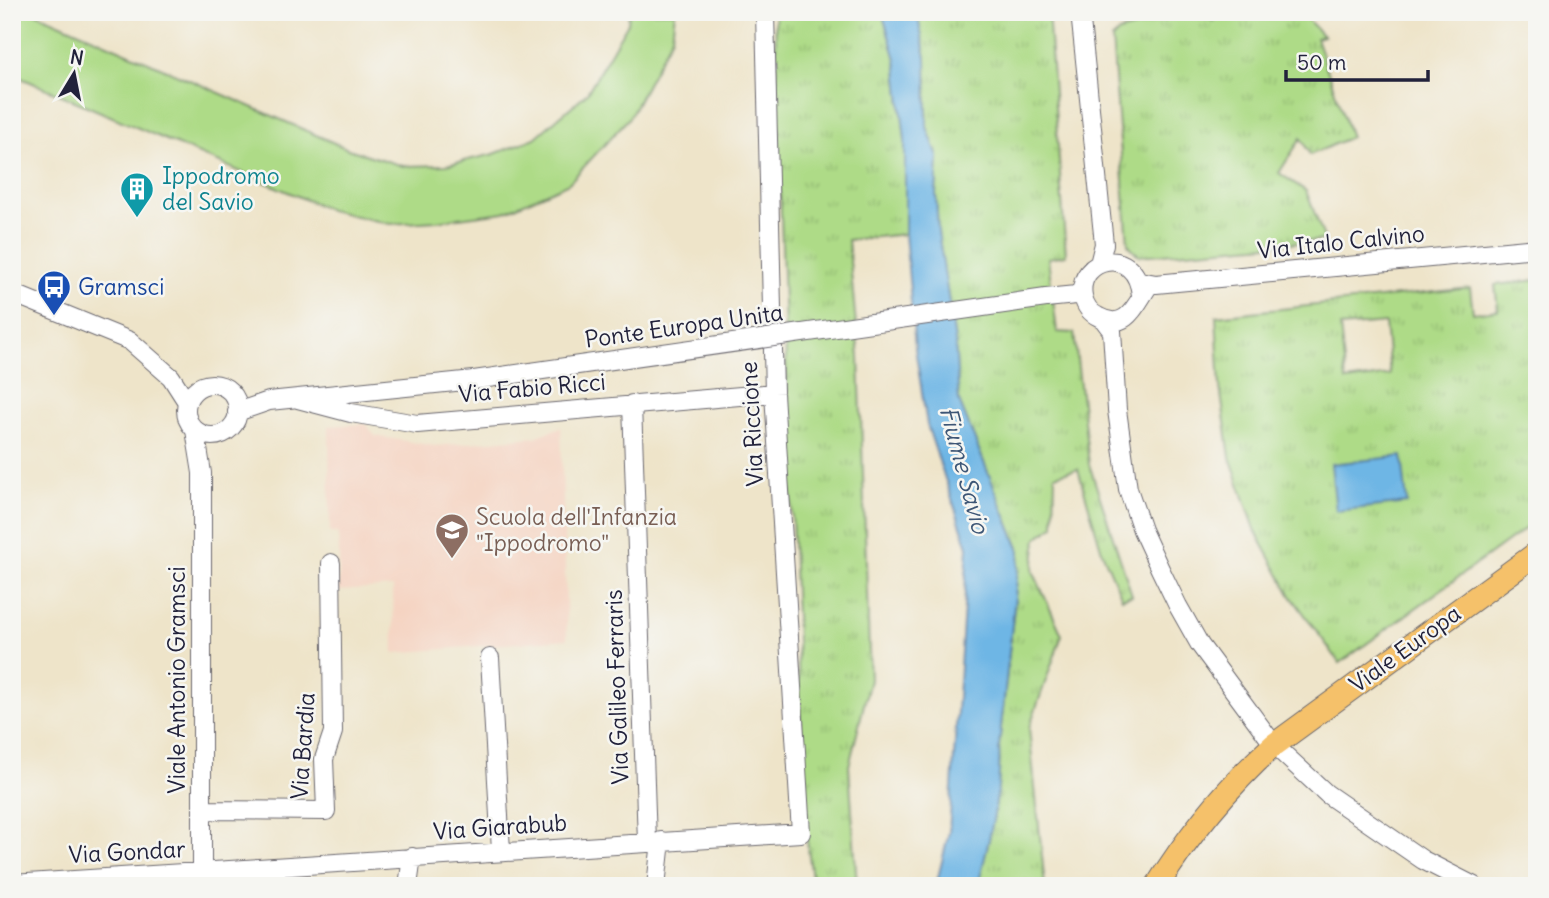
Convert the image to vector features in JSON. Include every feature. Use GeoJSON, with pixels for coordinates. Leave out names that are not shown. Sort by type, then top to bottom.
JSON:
{"type":"FeatureCollection","features":[{"type":"Feature","properties":{"kind":"main road","name":"Viale Europa"},"geometry":{"type":"LineString","coordinates":[[1157,886],[1212,807],[1246,770],[1274,745],[1537,553]]}},
{"type":"Feature","properties":{"kind":"street","name":"Via Riccione"},"geometry":{"type":"LineString","coordinates":[[765,12],[774,393],[801,833]]}},
{"type":"Feature","properties":{"kind":"street"},"geometry":{"type":"LineString","coordinates":[[1080,12],[1107,263]]}},
{"type":"Feature","properties":{"kind":"street","name":"Via Italo Calvino"},"geometry":{"type":"LineString","coordinates":[[1144,287],[1537,248]]}},
{"type":"Feature","properties":{"kind":"street"},"geometry":{"type":"LineString","coordinates":[[1107,263],[1126,264],[1135,271],[1144,287],[1136,309],[1113,323],[1088,309],[1081,296],[1087,275],[1107,263]]}},
{"type":"Feature","properties":{"kind":"street"},"geometry":{"type":"LineString","coordinates":[[12,293],[130,341],[171,377],[187,402],[187,417],[195,430],[210,436],[218,435],[231,427],[237,404],[228,391],[221,386],[205,386],[171,377]]}},
{"type":"Feature","properties":{"kind":"street","name":"Ponte Europa Unita"},"geometry":{"type":"LineString","coordinates":[[269,401],[474,380],[1081,296]]}},
{"type":"Feature","properties":{"kind":"street"},"geometry":{"type":"LineString","coordinates":[[1113,323],[1117,410],[1128,489],[1142,530],[1200,645],[1274,745],[1327,794],[1423,860],[1464,883]]}},
{"type":"Feature","properties":{"kind":"street"},"geometry":{"type":"LineString","coordinates":[[187,402],[197,389],[205,386]]}},
{"type":"Feature","properties":{"kind":"street"},"geometry":{"type":"LineString","coordinates":[[228,391],[269,401]]}},
{"type":"Feature","properties":{"kind":"street","name":"Via Fabio Ricci"},"geometry":{"type":"LineString","coordinates":[[298,399],[351,414],[417,424],[774,393]]}},
{"type":"Feature","properties":{"kind":"street"},"geometry":{"type":"LineString","coordinates":[[237,412],[269,401]]}},
{"type":"Feature","properties":{"kind":"street","name":"Via Galileo Ferraris"},"geometry":{"type":"LineString","coordinates":[[632,404],[656,886]]}},
{"type":"Feature","properties":{"kind":"street","name":"Viale Antonio Gramsci"},"geometry":{"type":"LineString","coordinates":[[195,430],[202,473],[202,879]]}},
{"type":"Feature","properties":{"kind":"street","name":"Viale Antonio Gramsci"},"geometry":{"type":"LineString","coordinates":[[202,473],[218,435]]}},
{"type":"Feature","properties":{"kind":"street","name":"Via Bardia"},"geometry":{"type":"LineString","coordinates":[[202,810],[326,811],[324,759],[333,732],[331,563]]}},
{"type":"Feature","properties":{"kind":"street"},"geometry":{"type":"LineString","coordinates":[[491,658],[501,851]]}},
{"type":"Feature","properties":{"kind":"street","name":"Via Giarabub"},"geometry":{"type":"LineString","coordinates":[[202,879],[412,857],[801,833]]}},
{"type":"Feature","properties":{"kind":"street"},"geometry":{"type":"LineString","coordinates":[[408,886],[412,857]]}},
{"type":"Feature","properties":{"kind":"street","name":"Via Gondar"},"geometry":{"type":"LineString","coordinates":[[12,884],[202,879]]}},
{"type":"Feature","properties":{"kind":"shaded area","name":"Scuola dell'Infanzia \"Ippodromo\""},"geometry":{"type":"Polygon","coordinates":[[[366,424],[375,436],[435,446],[535,437],[561,427],[567,639],[394,653],[393,587],[339,591],[339,533],[330,533],[329,426],[366,424]]]}},
{"type":"Feature","properties":{"kind":"green space","name":"Ippodromo del Savio"},"geometry":{"type":"Polygon","coordinates":[[[12,12],[34,12],[348,149],[403,166],[446,165],[494,154],[535,138],[587,93],[628,23],[629,12],[675,12],[672,37],[629,118],[569,183],[504,212],[390,224],[330,210],[12,74],[12,12]]]}},
{"type":"Feature","properties":{"kind":"green space"},"geometry":{"type":"Polygon","coordinates":[[[775,12],[882,12],[896,59],[905,140],[905,234],[848,240],[859,357],[870,680],[849,766],[857,886],[813,886],[805,826],[775,12]]]}},
{"type":"Feature","properties":{"kind":"green space"},"geometry":{"type":"Polygon","coordinates":[[[917,12],[1048,12],[1066,255],[1048,258],[1057,332],[1074,333],[1089,464],[1132,595],[1122,598],[1102,552],[1078,469],[1055,475],[1054,526],[1037,538],[1033,571],[1062,635],[1029,728],[1045,886],[978,886],[997,799],[999,746],[1020,551],[959,401],[955,341],[938,232],[938,157],[927,127],[926,58],[917,12]]]}},
{"type":"Feature","properties":{"kind":"green space"},"geometry":{"type":"Polygon","coordinates":[[[1199,12],[1213,21],[1223,12],[1301,12],[1323,36],[1316,38],[1351,137],[1310,155],[1301,138],[1279,173],[1306,191],[1325,240],[1139,256],[1128,244],[1112,39],[1119,32],[1199,12]]]}},
{"type":"Feature","properties":{"kind":"green space"},"geometry":{"type":"Polygon","coordinates":[[[1537,280],[1537,362],[1531,372],[1530,402],[1537,420],[1537,520],[1340,663],[1291,596],[1256,532],[1230,457],[1220,387],[1216,316],[1470,288],[1473,313],[1498,310],[1495,285],[1537,280]],[[1385,323],[1340,327],[1346,381],[1390,375],[1385,323]]]}},
{"type":"Feature","properties":{"kind":"water","name":"Fiume Savio"},"geometry":{"type":"Polygon","coordinates":[[[882,12],[917,12],[926,58],[927,127],[938,157],[938,232],[955,341],[959,401],[1020,551],[999,746],[997,799],[978,886],[936,886],[949,832],[968,547],[927,425],[915,348],[905,234],[905,140],[896,59],[882,12]]]}},
{"type":"Feature","properties":{"kind":"water"},"geometry":{"type":"Polygon","coordinates":[[[1402,456],[1407,503],[1336,511],[1331,464],[1402,456]]]}},
{"type":"Feature","properties":{"kind":"place","name":"Ippodromo del Savio"},"geometry":{"type":"Point","coordinates":[137,219]}},
{"type":"Feature","properties":{"kind":"place","name":"Gramsci"},"geometry":{"type":"Point","coordinates":[54,317]}},
{"type":"Feature","properties":{"kind":"place","name":"Scuola dell'Infanzia \"Ippodromo\""},"geometry":{"type":"Point","coordinates":[452,560]}}]}
